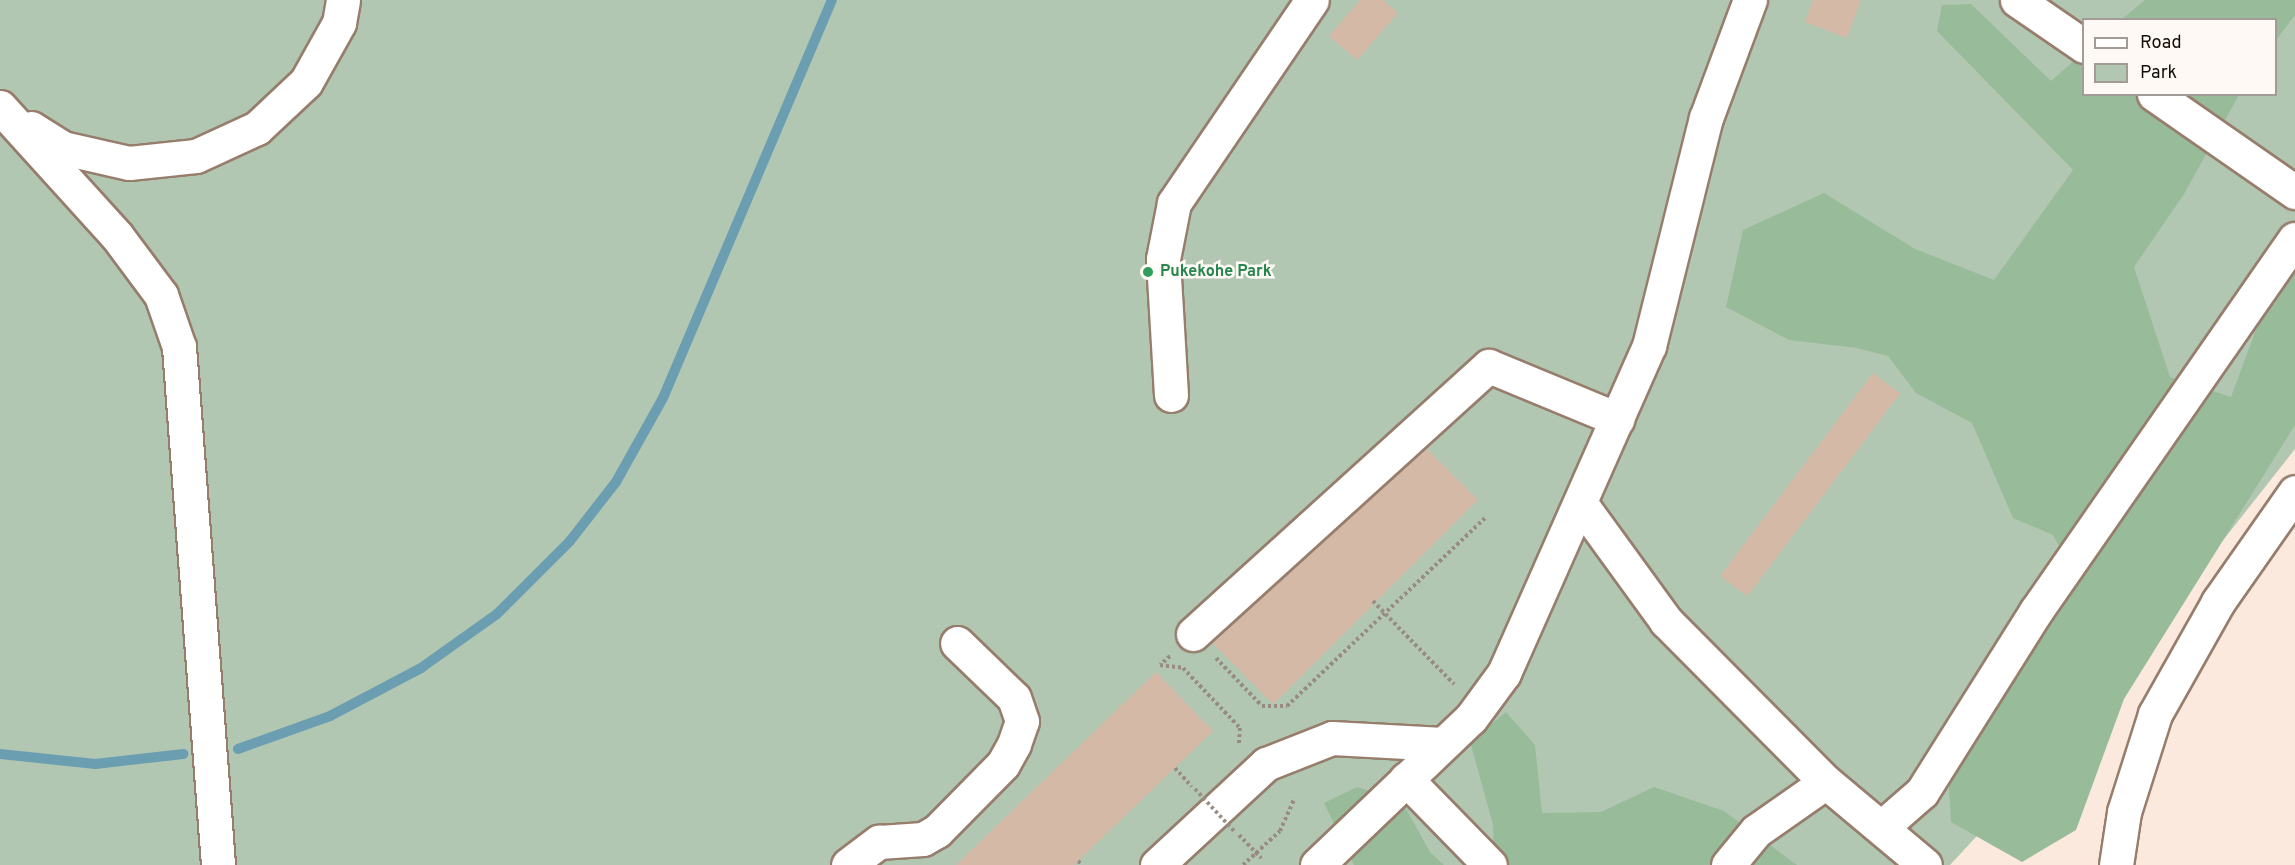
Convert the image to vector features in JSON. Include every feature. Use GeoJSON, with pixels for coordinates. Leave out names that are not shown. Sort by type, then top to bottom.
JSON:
{"type":"FeatureCollection","features":[{"type":"Feature","properties":{"kind":"lane"},"geometry":{"type":"LineString","coordinates":[[2,109],[63,148],[129,162],[196,156],[257,128],[306,82],[339,23],[343,0]]}},
{"type":"Feature","properties":{"kind":"lane"},"geometry":{"type":"LineString","coordinates":[[1171,394],[1163,260],[1174,203],[1312,0]]}},
{"type":"Feature","properties":{"kind":"lane"},"geometry":{"type":"LineString","coordinates":[[1317,865],[1471,718],[1504,673],[1581,504],[1649,346],[1706,118],[1750,0]]}},
{"type":"Feature","properties":{"kind":"lane"},"geometry":{"type":"LineString","coordinates":[[2017,0],[2082,45]]}},
{"type":"Feature","properties":{"kind":"lane"},"geometry":{"type":"LineString","coordinates":[[2157,96],[2295,192]]}},
{"type":"Feature","properties":{"kind":"lane"},"geometry":{"type":"LineString","coordinates":[[2,109],[117,236],[161,295],[178,347],[218,865]]}},
{"type":"Feature","properties":{"kind":"lane"},"geometry":{"type":"LineString","coordinates":[[1882,827],[1922,792],[2036,611],[2295,239]]}},
{"type":"Feature","properties":{"kind":"lane"},"geometry":{"type":"LineString","coordinates":[[1193,634],[1490,366],[1617,419]]}},
{"type":"Feature","properties":{"kind":"lane"},"geometry":{"type":"LineString","coordinates":[[2116,865],[2128,793],[2155,714],[2218,602],[2295,492]]}},
{"type":"Feature","properties":{"kind":"lane"},"geometry":{"type":"LineString","coordinates":[[1581,504],[1666,621],[1826,782],[1882,827],[1924,865]]}},
{"type":"Feature","properties":{"kind":"lane"},"geometry":{"type":"LineString","coordinates":[[848,865],[879,842],[923,839],[937,831],[1003,764],[1014,744],[1022,721],[1014,698],[957,643]]}},
{"type":"Feature","properties":{"kind":"lane"},"geometry":{"type":"LineString","coordinates":[[1157,865],[1266,764],[1332,738],[1443,744]]}},
{"type":"Feature","properties":{"kind":"lane"},"geometry":{"type":"LineString","coordinates":[[1406,779],[1490,865]]}},
{"type":"Feature","properties":{"kind":"lane"},"geometry":{"type":"LineString","coordinates":[[1728,865],[1756,831],[1826,782]]}},
{"type":"Feature","properties":{"kind":"path"},"geometry":{"type":"LineString","coordinates":[[1193,634],[1262,706],[1287,706],[1487,516]]}},
{"type":"Feature","properties":{"kind":"path"},"geometry":{"type":"LineString","coordinates":[[1373,601],[1453,684]]}},
{"type":"Feature","properties":{"kind":"path"},"geometry":{"type":"LineString","coordinates":[[1169,657],[1160,665],[1183,668],[1240,728],[1239,750]]}},
{"type":"Feature","properties":{"kind":"path"},"geometry":{"type":"LineString","coordinates":[[1175,768],[1261,858]]}},
{"type":"Feature","properties":{"kind":"path"},"geometry":{"type":"LineString","coordinates":[[1243,865],[1280,831],[1295,798]]}},
{"type":"Feature","properties":{"kind":"path"},"geometry":{"type":"LineString","coordinates":[[1078,861],[1083,865]]}},
{"type":"Feature","properties":{"kind":"green space","name":"Pukekohe Park"},"geometry":{"type":"Polygon","coordinates":[[[0,0],[2295,0],[2295,449],[2064,742],[1950,865],[0,865],[0,0]]]}},
{"type":"Feature","properties":{"kind":"green space"},"geometry":{"type":"Polygon","coordinates":[[[2145,0],[2295,0],[2295,15],[2277,39],[2277,18],[2123,18],[2145,0]]]}},
{"type":"Feature","properties":{"kind":"green space"},"geometry":{"type":"Polygon","coordinates":[[[1971,4],[2051,81],[2082,54],[2082,96],[2238,96],[2184,194],[2134,267],[2170,377],[2231,397],[2266,303],[2295,262],[2295,425],[2124,699],[2076,830],[2022,862],[1951,822],[1946,740],[2007,645],[2080,583],[2053,535],[2013,518],[1972,423],[1916,393],[1888,356],[1857,348],[1789,340],[1726,307],[1743,230],[1824,193],[1915,249],[1994,280],[2073,170],[1937,31],[1942,5],[1971,4]]]}},
{"type":"Feature","properties":{"kind":"green space"},"geometry":{"type":"Polygon","coordinates":[[[1506,712],[1535,745],[1542,813],[1601,812],[1654,787],[1724,811],[1797,865],[1494,865],[1493,825],[1470,741],[1506,712]]]}},
{"type":"Feature","properties":{"kind":"green space"},"geometry":{"type":"Polygon","coordinates":[[[1357,787],[1401,800],[1430,852],[1444,865],[1354,865],[1324,803],[1357,787]]]}},
{"type":"Feature","properties":{"kind":"building"},"geometry":{"type":"Polygon","coordinates":[[[1360,0],[1383,0],[1398,13],[1357,60],[1329,36],[1360,0]]]}},
{"type":"Feature","properties":{"kind":"building"},"geometry":{"type":"Polygon","coordinates":[[[1813,0],[1861,0],[1847,38],[1805,22],[1813,0]]]}},
{"type":"Feature","properties":{"kind":"building"},"geometry":{"type":"Polygon","coordinates":[[[1873,373],[1900,393],[1747,596],[1720,576],[1873,373]]]}},
{"type":"Feature","properties":{"kind":"building"},"geometry":{"type":"Polygon","coordinates":[[[1417,439],[1478,500],[1273,704],[1213,643],[1417,439]]]}},
{"type":"Feature","properties":{"kind":"building"},"geometry":{"type":"Polygon","coordinates":[[[1156,672],[1213,731],[1074,865],[956,865],[1156,672]]]}},
{"type":"Feature","properties":{"kind":"waterway"},"geometry":{"type":"LineString","coordinates":[[238,749],[330,716],[421,668],[497,614],[570,541],[616,482],[663,398],[832,0]]}},
{"type":"Feature","properties":{"kind":"waterway"},"geometry":{"type":"LineString","coordinates":[[0,754],[95,764],[183,754]]}},
{"type":"Feature","properties":{"kind":"place","name":"Pukekohe Park"},"geometry":{"type":"Point","coordinates":[1148,272]}}]}
